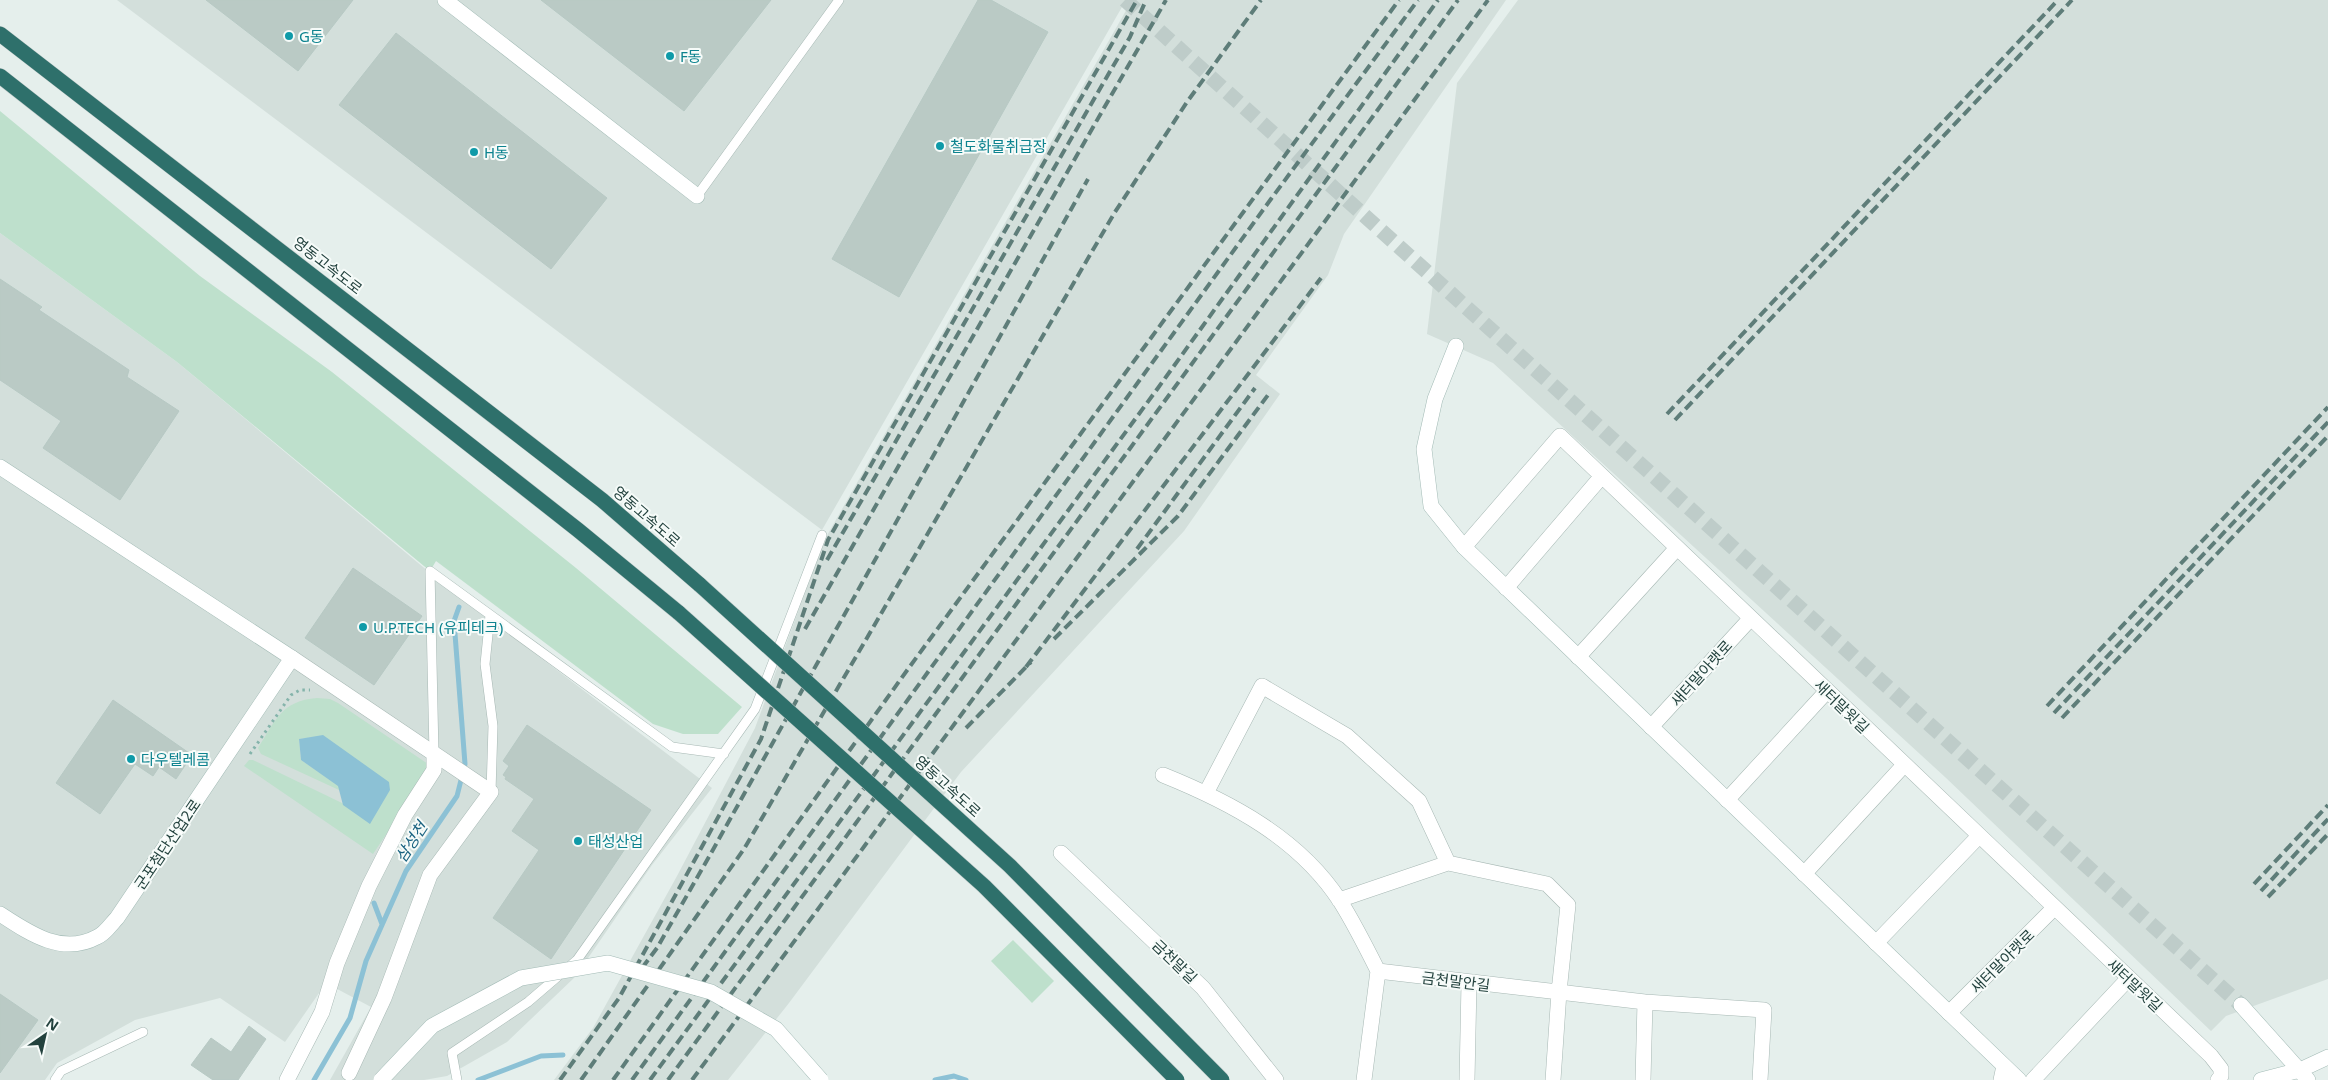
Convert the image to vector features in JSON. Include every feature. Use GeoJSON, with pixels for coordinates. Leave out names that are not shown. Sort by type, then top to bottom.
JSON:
{"type":"FeatureCollection","features":[{"type":"Feature","properties":{"kind":"highway","name":"영동고속도로"},"geometry":{"type":"LineString","coordinates":[[0,34],[602,500],[700,585],[1010,866],[1222,1080]]}},
{"type":"Feature","properties":{"kind":"highway"},"geometry":{"type":"LineString","coordinates":[[0,76],[578,530],[679,613],[984,886],[1177,1080]]}},
{"type":"Feature","properties":{"kind":"street"},"geometry":{"type":"LineString","coordinates":[[450,2],[697,196]]}},
{"type":"Feature","properties":{"kind":"street"},"geometry":{"type":"LineString","coordinates":[[1456,346],[1435,399],[1424,449],[1431,506],[1464,548],[1949,1013],[2002,1073],[2019,1080]]}},
{"type":"Feature","properties":{"kind":"street","name":"새터말윗길"},"geometry":{"type":"LineString","coordinates":[[1464,548],[1560,436],[2128,980],[2211,1056],[2221,1070],[2221,1076],[2218,1080]]}},
{"type":"Feature","properties":{"kind":"street"},"geometry":{"type":"LineString","coordinates":[[0,467],[292,658],[491,792],[430,875],[384,998],[349,1073]]}},
{"type":"Feature","properties":{"kind":"street"},"geometry":{"type":"LineString","coordinates":[[1506,588],[1602,476]]}},
{"type":"Feature","properties":{"kind":"street"},"geometry":{"type":"LineString","coordinates":[[1578,657],[1677,548]]}},
{"type":"Feature","properties":{"kind":"street","name":"새터말아랫로"},"geometry":{"type":"LineString","coordinates":[[1651,727],[1750,618]]}},
{"type":"Feature","properties":{"kind":"street","name":"군포첨단산업2로"},"geometry":{"type":"LineString","coordinates":[[0,914],[50,943],[79,944],[99,937],[117,918],[292,658]]}},
{"type":"Feature","properties":{"kind":"street"},"geometry":{"type":"LineString","coordinates":[[1206,793],[1262,686],[1347,736],[1419,801],[1448,863]]}},
{"type":"Feature","properties":{"kind":"street"},"geometry":{"type":"LineString","coordinates":[[1727,800],[1827,691]]}},
{"type":"Feature","properties":{"kind":"street"},"geometry":{"type":"LineString","coordinates":[[288,1080],[322,1012],[337,963],[369,886],[405,815],[434,770],[434,754]]}},
{"type":"Feature","properties":{"kind":"street"},"geometry":{"type":"LineString","coordinates":[[1804,874],[1904,765]]}},
{"type":"Feature","properties":{"kind":"street"},"geometry":{"type":"LineString","coordinates":[[1163,775],[1206,793],[1245,814],[1281,839],[1310,864],[1340,900],[1378,971],[1364,1080]]}},
{"type":"Feature","properties":{"kind":"street"},"geometry":{"type":"LineString","coordinates":[[1876,943],[1979,836]]}},
{"type":"Feature","properties":{"kind":"street","name":"금천말길"},"geometry":{"type":"LineString","coordinates":[[1062,853],[1203,988],[1276,1080]]}},
{"type":"Feature","properties":{"kind":"street"},"geometry":{"type":"LineString","coordinates":[[1340,900],[1448,863],[1547,884],[1568,905],[1559,992],[1553,1080]]}},
{"type":"Feature","properties":{"kind":"street","name":"새터말아랫로"},"geometry":{"type":"LineString","coordinates":[[1949,1013],[2054,908]]}},
{"type":"Feature","properties":{"kind":"street"},"geometry":{"type":"LineString","coordinates":[[380,1080],[432,1026],[521,978],[608,963],[711,992],[776,1029],[820,1080]]}},
{"type":"Feature","properties":{"kind":"street","name":"금천말안길"},"geometry":{"type":"LineString","coordinates":[[1378,971],[1645,1002],[1764,1010],[1760,1080]]}},
{"type":"Feature","properties":{"kind":"street"},"geometry":{"type":"LineString","coordinates":[[2033,1080],[2128,980]]}},
{"type":"Feature","properties":{"kind":"street"},"geometry":{"type":"LineString","coordinates":[[1467,1080],[1469,983]]}},
{"type":"Feature","properties":{"kind":"street"},"geometry":{"type":"LineString","coordinates":[[1643,1080],[1645,1002]]}},
{"type":"Feature","properties":{"kind":"street"},"geometry":{"type":"LineString","coordinates":[[2241,1005],[2304,1075]]}},
{"type":"Feature","properties":{"kind":"street"},"geometry":{"type":"LineString","coordinates":[[2261,1080],[2304,1075],[2328,1057]]}},
{"type":"Feature","properties":{"kind":"lane"},"geometry":{"type":"LineString","coordinates":[[697,196],[839,0]]}},
{"type":"Feature","properties":{"kind":"lane"},"geometry":{"type":"LineString","coordinates":[[457,1077],[452,1053],[528,1002],[578,960],[755,709],[822,535]]}},
{"type":"Feature","properties":{"kind":"lane"},"geometry":{"type":"LineString","coordinates":[[434,754],[430,571],[672,747],[724,754]]}},
{"type":"Feature","properties":{"kind":"lane"},"geometry":{"type":"LineString","coordinates":[[490,615],[485,664],[493,726],[491,792]]}},
{"type":"Feature","properties":{"kind":"lane"},"geometry":{"type":"LineString","coordinates":[[55,1080],[61,1071],[142,1032]]}},
{"type":"Feature","properties":{"kind":"path"},"geometry":{"type":"LineString","coordinates":[[250,754],[291,696],[300,690],[314,690]]}},
{"type":"Feature","properties":{"kind":"shaded area"},"geometry":{"type":"Polygon","coordinates":[[[117,0],[1126,0],[822,530],[117,0]]]}},
{"type":"Feature","properties":{"kind":"shaded area"},"geometry":{"type":"Polygon","coordinates":[[[1132,0],[1506,0],[1344,234],[1328,275],[1256,375],[1280,394],[1184,531],[961,772],[789,1003],[728,1080],[554,1080],[593,1028],[677,876],[755,728],[825,539],[1132,0]]]}},
{"type":"Feature","properties":{"kind":"shaded area"},"geometry":{"type":"Polygon","coordinates":[[[1518,0],[2328,0],[2328,979],[2226,1016],[2211,1031],[1945,777],[1493,363],[1427,334],[1457,83],[1518,0]]]}},
{"type":"Feature","properties":{"kind":"shaded area"},"geometry":{"type":"Polygon","coordinates":[[[0,233],[177,362],[441,582],[712,788],[652,865],[575,977],[507,1042],[447,1076],[424,1080],[330,1080],[371,1007],[326,983],[285,1042],[220,998],[135,1020],[57,1063],[45,1080],[0,1080],[0,233]]]}},
{"type":"Feature","properties":{"kind":"green space"},"geometry":{"type":"Polygon","coordinates":[[[0,111],[200,276],[332,372],[576,568],[742,707],[718,734],[683,734],[653,724],[436,561],[430,571],[177,362],[0,233],[0,111]]]}},
{"type":"Feature","properties":{"kind":"green space"},"geometry":{"type":"Polygon","coordinates":[[[317,698],[330,699],[338,703],[428,764],[428,772],[373,854],[244,766],[249,760],[253,760],[342,803],[370,823],[323,736],[299,739],[301,760],[339,786],[339,790],[261,754],[258,748],[275,721],[287,708],[295,703],[317,698]]]}},
{"type":"Feature","properties":{"kind":"green space"},"geometry":{"type":"Polygon","coordinates":[[[1013,940],[1054,981],[1032,1003],[991,961],[1013,940]]]}},
{"type":"Feature","properties":{"kind":"water"},"geometry":{"type":"Polygon","coordinates":[[[323,735],[389,782],[390,790],[370,824],[343,805],[338,786],[301,760],[299,739],[323,735]]]}},
{"type":"Feature","properties":{"kind":"building","name":"G동"},"geometry":{"type":"Polygon","coordinates":[[[206,0],[353,0],[298,71],[206,0]]]}},
{"type":"Feature","properties":{"kind":"building","name":"F동"},"geometry":{"type":"Polygon","coordinates":[[[541,0],[771,0],[684,111],[541,0]]]}},
{"type":"Feature","properties":{"kind":"building","name":"철도화물취급장"},"geometry":{"type":"Polygon","coordinates":[[[978,0],[991,0],[1048,32],[899,297],[832,259],[978,0]]]}},
{"type":"Feature","properties":{"kind":"building","name":"H동"},"geometry":{"type":"Polygon","coordinates":[[[396,33],[607,198],[551,269],[339,105],[396,33]]]}},
{"type":"Feature","properties":{"kind":"building"},"geometry":{"type":"Polygon","coordinates":[[[0,279],[42,307],[39,310],[129,370],[127,377],[179,411],[120,500],[43,448],[61,421],[0,380],[0,279]]]}},
{"type":"Feature","properties":{"kind":"building","name":"U.P.TECH (유피테크)"},"geometry":{"type":"Polygon","coordinates":[[[353,568],[422,616],[374,685],[305,638],[353,568]]]}},
{"type":"Feature","properties":{"kind":"building","name":"다우텔레콤"},"geometry":{"type":"Polygon","coordinates":[[[113,700],[192,755],[176,779],[159,767],[153,776],[135,764],[100,814],[56,783],[113,700]]]}},
{"type":"Feature","properties":{"kind":"building","name":"태성산업"},"geometry":{"type":"Polygon","coordinates":[[[527,725],[651,810],[551,959],[493,918],[539,850],[512,831],[534,799],[505,779],[506,777],[503,775],[509,766],[503,761],[527,725]]]}},
{"type":"Feature","properties":{"kind":"building"},"geometry":{"type":"Polygon","coordinates":[[[0,994],[38,1020],[0,1073],[0,994]]]}},
{"type":"Feature","properties":{"kind":"building"},"geometry":{"type":"Polygon","coordinates":[[[249,1026],[266,1039],[238,1080],[213,1080],[191,1065],[211,1038],[231,1052],[249,1026]]]}},
{"type":"Feature","properties":{"kind":"waterway","name":"삼성천"},"geometry":{"type":"LineString","coordinates":[[314,1080],[350,1018],[366,961],[406,871],[457,796],[465,764],[454,621],[459,607]]}},
{"type":"Feature","properties":{"kind":"waterway"},"geometry":{"type":"LineString","coordinates":[[374,903],[382,924]]}},
{"type":"Feature","properties":{"kind":"waterway"},"geometry":{"type":"LineString","coordinates":[[478,1080],[541,1056],[563,1055]]}},
{"type":"Feature","properties":{"kind":"waterway"},"geometry":{"type":"LineString","coordinates":[[935,1080],[954,1076],[966,1080]]}},
{"type":"Feature","properties":{"kind":"tunnel"},"geometry":{"type":"LineString","coordinates":[[1125,0],[2241,1005]]}},
{"type":"Feature","properties":{"kind":"railway"},"geometry":{"type":"LineString","coordinates":[[560,1080],[619,998],[761,739],[828,540],[1137,0]]}},
{"type":"Feature","properties":{"kind":"railway"},"geometry":{"type":"LineString","coordinates":[[827,560],[1130,37],[1146,0]]}},
{"type":"Feature","properties":{"kind":"railway"},"geometry":{"type":"LineString","coordinates":[[805,629],[1166,0]]}},
{"type":"Feature","properties":{"kind":"railway"},"geometry":{"type":"LineString","coordinates":[[581,1080],[744,849],[1115,212],[1187,102],[1261,0]]}},
{"type":"Feature","properties":{"kind":"railway"},"geometry":{"type":"LineString","coordinates":[[613,1080],[908,669],[1399,0]]}},
{"type":"Feature","properties":{"kind":"railway"},"geometry":{"type":"LineString","coordinates":[[632,1080],[1271,199],[1418,0]]}},
{"type":"Feature","properties":{"kind":"railway"},"geometry":{"type":"LineString","coordinates":[[650,1080],[1158,388],[1438,0]]}},
{"type":"Feature","properties":{"kind":"railway"},"geometry":{"type":"LineString","coordinates":[[668,1080],[1458,0]]}},
{"type":"Feature","properties":{"kind":"railway"},"geometry":{"type":"LineString","coordinates":[[692,1080],[1488,0]]}},
{"type":"Feature","properties":{"kind":"railway"},"geometry":{"type":"LineString","coordinates":[[1667,414],[2058,0]]}},
{"type":"Feature","properties":{"kind":"railway"},"geometry":{"type":"LineString","coordinates":[[1675,420],[2072,0]]}},
{"type":"Feature","properties":{"kind":"railway"},"geometry":{"type":"LineString","coordinates":[[642,968],[657,948],[710,855],[1088,179]]}},
{"type":"Feature","properties":{"kind":"railway"},"geometry":{"type":"LineString","coordinates":[[1026,667],[1321,278]]}},
{"type":"Feature","properties":{"kind":"railway"},"geometry":{"type":"LineString","coordinates":[[1137,549],[1255,388]]}},
{"type":"Feature","properties":{"kind":"railway"},"geometry":{"type":"LineString","coordinates":[[1054,639],[1178,516],[1268,395]]}},
{"type":"Feature","properties":{"kind":"railway"},"geometry":{"type":"LineString","coordinates":[[2047,706],[2328,407]]}},
{"type":"Feature","properties":{"kind":"railway"},"geometry":{"type":"LineString","coordinates":[[2054,713],[2328,422]]}},
{"type":"Feature","properties":{"kind":"railway"},"geometry":{"type":"LineString","coordinates":[[2062,718],[2328,436]]}},
{"type":"Feature","properties":{"kind":"railway"},"geometry":{"type":"LineString","coordinates":[[966,728],[1031,662]]}},
{"type":"Feature","properties":{"kind":"railway"},"geometry":{"type":"LineString","coordinates":[[2254,884],[2328,805]]}},
{"type":"Feature","properties":{"kind":"railway"},"geometry":{"type":"LineString","coordinates":[[2261,891],[2328,819]]}},
{"type":"Feature","properties":{"kind":"railway"},"geometry":{"type":"LineString","coordinates":[[2268,897],[2328,834]]}},
{"type":"Feature","properties":{"kind":"place","name":"G동"},"geometry":{"type":"Point","coordinates":[289,36]}},
{"type":"Feature","properties":{"kind":"place","name":"F동"},"geometry":{"type":"Point","coordinates":[670,56]}},
{"type":"Feature","properties":{"kind":"place","name":"철도화물취급장"},"geometry":{"type":"Point","coordinates":[940,146]}},
{"type":"Feature","properties":{"kind":"place","name":"H동"},"geometry":{"type":"Point","coordinates":[474,152]}},
{"type":"Feature","properties":{"kind":"place","name":"U.P.TECH (유피테크)"},"geometry":{"type":"Point","coordinates":[363,627]}},
{"type":"Feature","properties":{"kind":"place","name":"다우텔레콤"},"geometry":{"type":"Point","coordinates":[131,759]}},
{"type":"Feature","properties":{"kind":"place","name":"태성산업"},"geometry":{"type":"Point","coordinates":[578,841]}}]}
